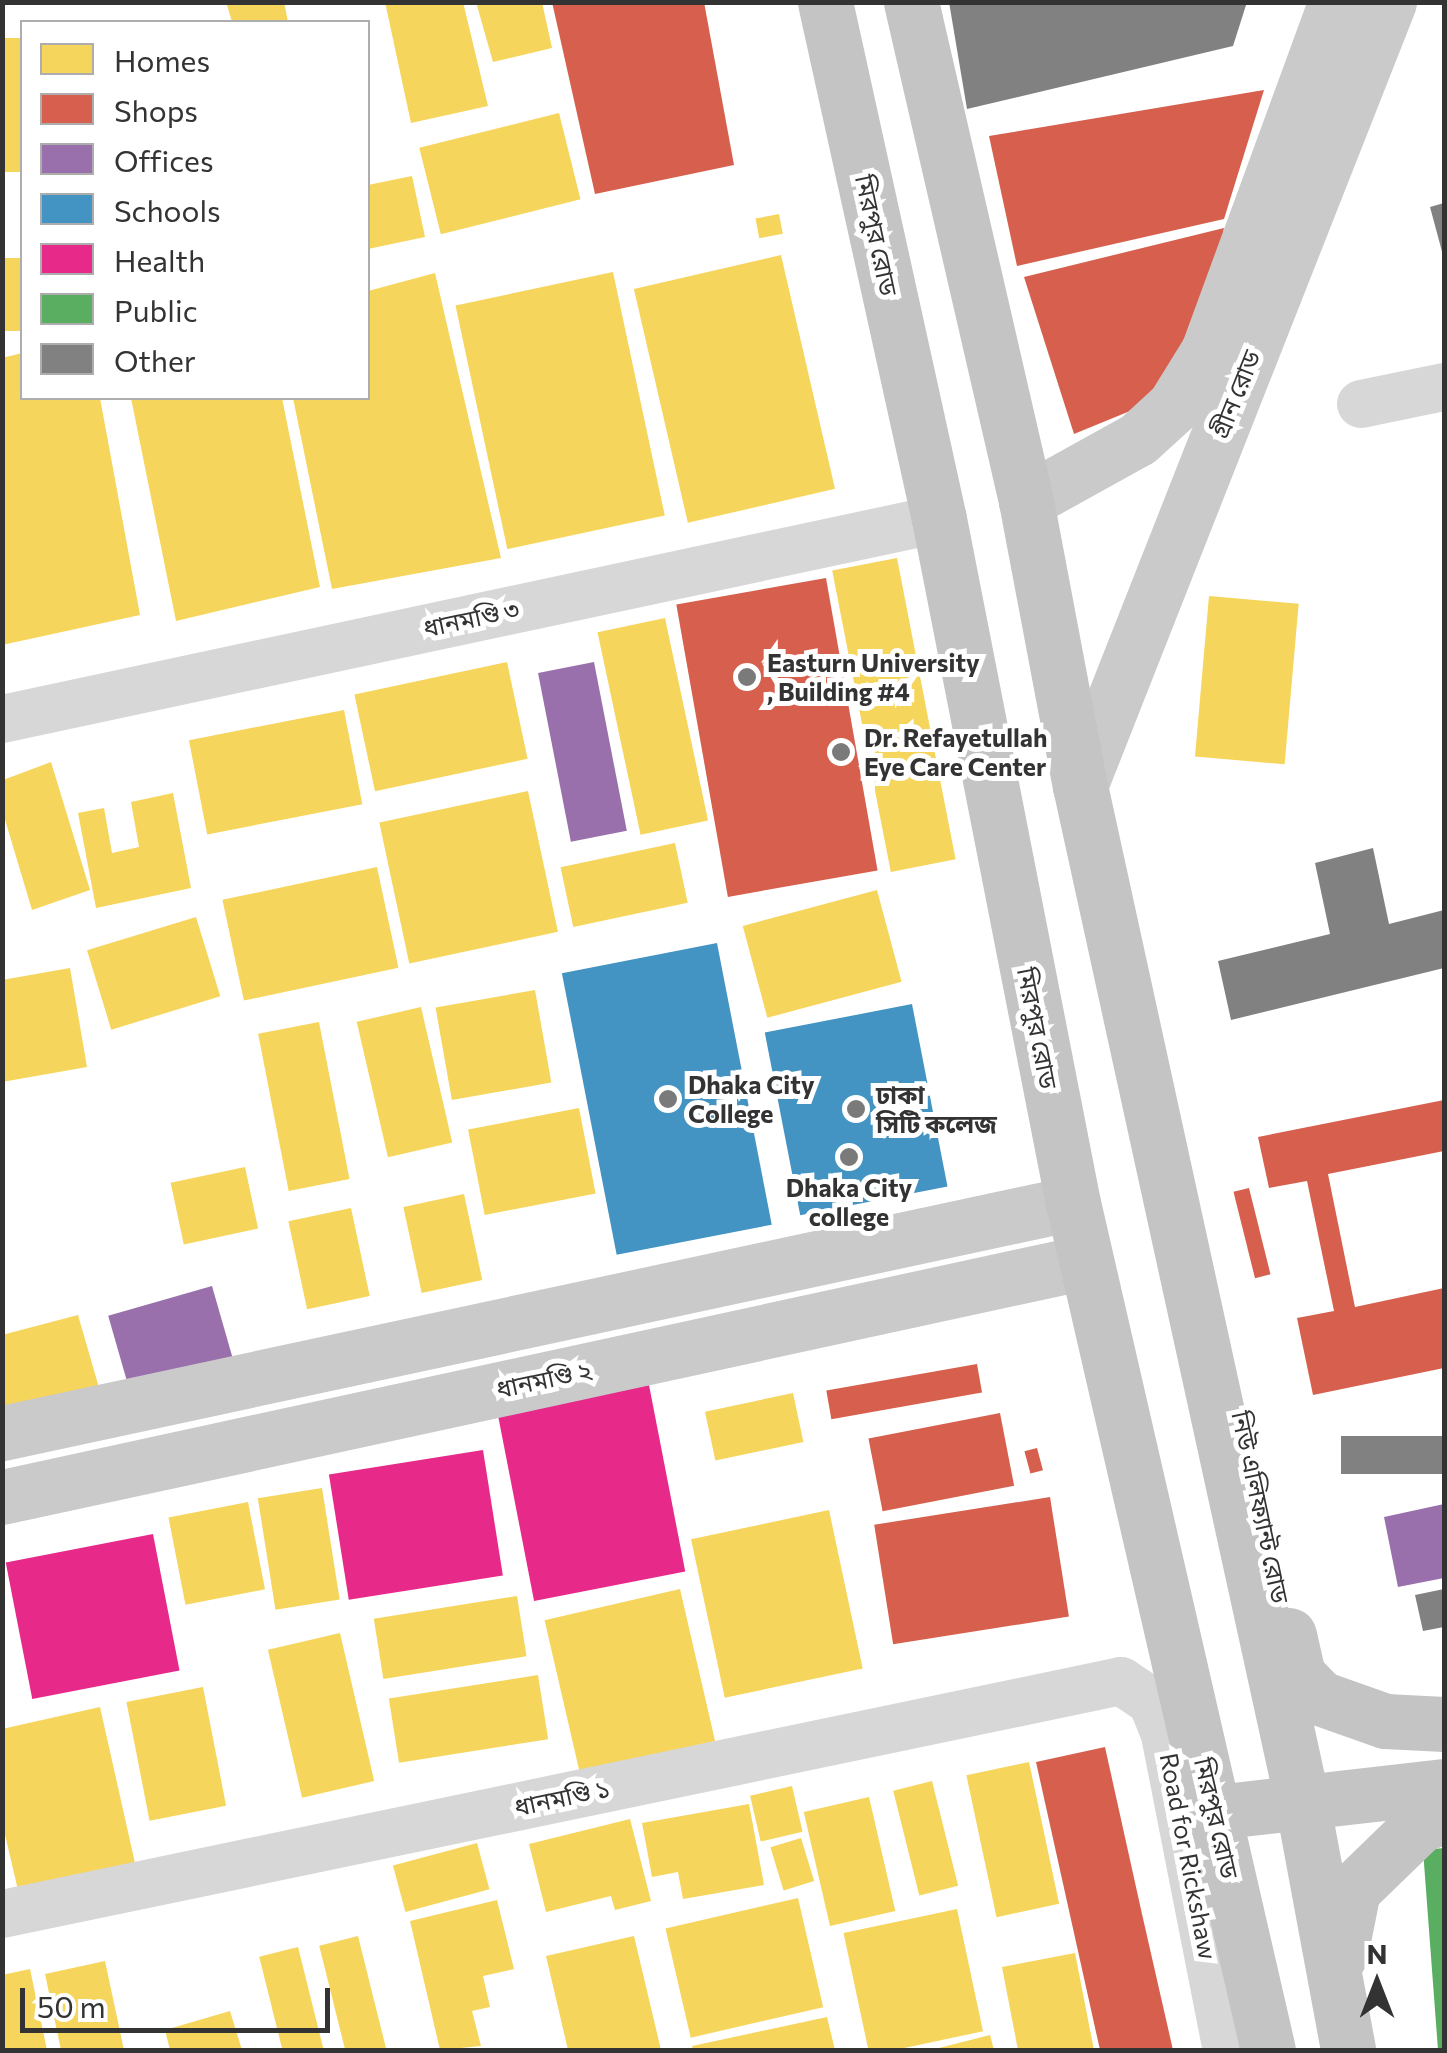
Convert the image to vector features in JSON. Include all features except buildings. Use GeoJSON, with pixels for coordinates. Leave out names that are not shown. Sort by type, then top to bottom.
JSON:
{"type":"FeatureCollection","features":[{"type":"Feature","properties":{"kind":"highway","name":"মিরপুর রোড"},"geometry":{"type":"LineString","coordinates":[[825,2],[940,519],[1072,1204],[1216,1812],[1268,2050]]}},
{"type":"Feature","properties":{"kind":"highway"},"geometry":{"type":"LineString","coordinates":[[911,2],[1026,501],[1080,786],[1302,1801],[1348,2050]]}},
{"type":"Feature","properties":{"kind":"highway"},"geometry":{"type":"LineString","coordinates":[[940,519],[1026,501]]}},
{"type":"Feature","properties":{"kind":"highway","name":"নিউ এলিফ্যান্ট রোড"},"geometry":{"type":"LineString","coordinates":[[1168,1190],[1206,1260],[1298,1675],[1320,1698],[1346,1709],[1420,1727],[1444,1724]]}},
{"type":"Feature","properties":{"kind":"highway"},"geometry":{"type":"LineString","coordinates":[[1216,1812],[1444,1786]]}},
{"type":"Feature","properties":{"kind":"highway"},"geometry":{"type":"LineString","coordinates":[[1336,1984],[1352,1890],[1420,1825],[1444,1816]]}},
{"type":"Feature","properties":{"kind":"main road","name":"গ্রীন রোড"},"geometry":{"type":"LineString","coordinates":[[1026,501],[1138,440],[1174,406],[1200,365],[1336,2]]}},
{"type":"Feature","properties":{"kind":"main road","name":"গ্রীন রোড"},"geometry":{"type":"LineString","coordinates":[[1080,786],[1389,2]]}},
{"type":"Feature","properties":{"kind":"main road"},"geometry":{"type":"LineString","coordinates":[[2,1433],[1072,1204]]}},
{"type":"Feature","properties":{"kind":"main road","name":"ধানমণ্ডি ২"},"geometry":{"type":"LineString","coordinates":[[2,1497],[1085,1262]]}},
{"type":"Feature","properties":{"kind":"street"},"geometry":{"type":"LineString","coordinates":[[1361,404],[1444,386]]}},
{"type":"Feature","properties":{"kind":"street","name":"ধানমণ্ডি ৩"},"geometry":{"type":"LineString","coordinates":[[2,720],[940,519]]}},
{"type":"Feature","properties":{"kind":"street","name":"ধানমণ্ডি ১"},"geometry":{"type":"LineString","coordinates":[[2,1914],[1121,1681]]}},
{"type":"Feature","properties":{"kind":"street","name":"Road for Rickshaw"},"geometry":{"type":"LineString","coordinates":[[1121,1681],[1152,1702],[1165,1735],[1228,2050]]}},
{"type":"Feature","properties":{"kind":"place","name":"Easturn University , Building #4"},"geometry":{"type":"Point","coordinates":[747,677]}},
{"type":"Feature","properties":{"kind":"place","name":"Dr. Refayetullah Eye Care Center"},"geometry":{"type":"Point","coordinates":[841,752]}},
{"type":"Feature","properties":{"kind":"place","name":"Dhaka City College"},"geometry":{"type":"Point","coordinates":[668,1099]}},
{"type":"Feature","properties":{"kind":"place","name":"ঢাকা সিটি কলেজ"},"geometry":{"type":"Point","coordinates":[856,1109]}},
{"type":"Feature","properties":{"kind":"place","name":"Dhaka City college"},"geometry":{"type":"Point","coordinates":[849,1157]}}]}
